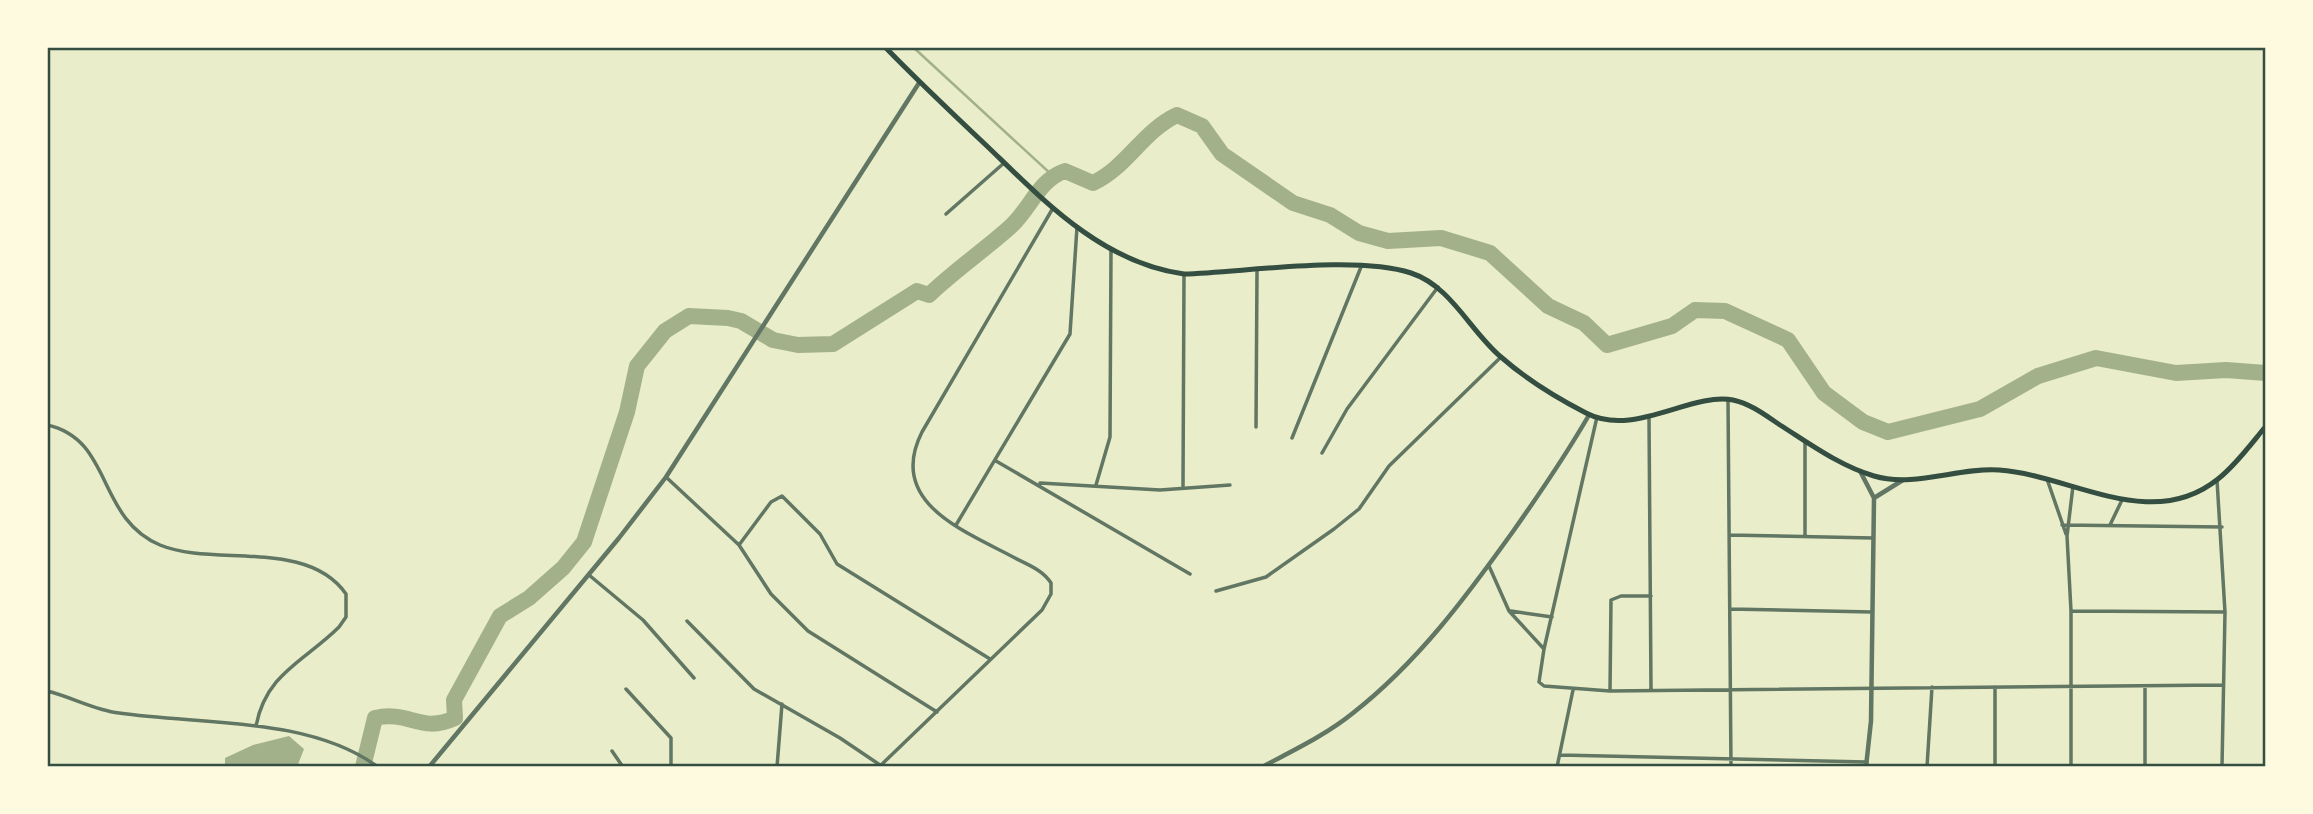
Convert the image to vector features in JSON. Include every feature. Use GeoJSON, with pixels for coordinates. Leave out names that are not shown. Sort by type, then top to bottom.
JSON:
{"type":"FeatureCollection","features":[{"type":"Feature","properties":{"kind":"main road"},"geometry":{"type":"LineString","coordinates":[[885,47],[919,83],[1040,197],[1111,251],[1160,271],[1184,274],[1361,267],[1400,270],[1438,287],[1501,357],[1589,415],[1649,417],[1728,399],[1754,408],[1805,441],[1874,477],[1903,480],[1973,470],[2021,473],[2122,500],[2144,503],[2172,501],[2198,492],[2217,480],[2266,426]]}},
{"type":"Feature","properties":{"kind":"street"},"geometry":{"type":"LineString","coordinates":[[429,767],[589,575],[666,477],[774,313],[919,83]]}},
{"type":"Feature","properties":{"kind":"street"},"geometry":{"type":"LineString","coordinates":[[946,214],[1004,163]]}},
{"type":"Feature","properties":{"kind":"street"},"geometry":{"type":"LineString","coordinates":[[687,621],[741,678],[879,766],[1048,603],[1052,589],[1048,578],[956,525],[920,495],[912,469],[916,444],[1053,208]]}},
{"type":"Feature","properties":{"kind":"street"},"geometry":{"type":"LineString","coordinates":[[956,525],[1070,334],[1077,227]]}},
{"type":"Feature","properties":{"kind":"street"},"geometry":{"type":"LineString","coordinates":[[1096,485],[1110,438],[1111,251]]}},
{"type":"Feature","properties":{"kind":"street"},"geometry":{"type":"LineString","coordinates":[[1292,438],[1361,267]]}},
{"type":"Feature","properties":{"kind":"street"},"geometry":{"type":"LineString","coordinates":[[1255,426],[1256,271]]}},
{"type":"Feature","properties":{"kind":"street"},"geometry":{"type":"LineString","coordinates":[[1183,486],[1184,274]]}},
{"type":"Feature","properties":{"kind":"street"},"geometry":{"type":"LineString","coordinates":[[1322,453],[1347,409],[1438,287]]}},
{"type":"Feature","properties":{"kind":"street"},"geometry":{"type":"LineString","coordinates":[[1216,592],[1266,577],[1359,509],[1389,467],[1501,357]]}},
{"type":"Feature","properties":{"kind":"street"},"geometry":{"type":"LineString","coordinates":[[1728,399],[1731,767]]}},
{"type":"Feature","properties":{"kind":"street"},"geometry":{"type":"LineString","coordinates":[[1262,767],[1341,722],[1379,691],[1457,610],[1543,489],[1589,415]]}},
{"type":"Feature","properties":{"kind":"street"},"geometry":{"type":"LineString","coordinates":[[1597,417],[1544,649],[1539,682],[1549,688],[1610,691],[2222,685]]}},
{"type":"Feature","properties":{"kind":"street"},"geometry":{"type":"LineString","coordinates":[[1649,417],[1651,690]]}},
{"type":"Feature","properties":{"kind":"street"},"geometry":{"type":"LineString","coordinates":[[47,425],[66,431],[83,443],[91,453],[116,507],[129,523],[153,542],[196,555],[247,554],[276,558],[327,577],[346,594],[346,617],[339,627],[276,679],[262,705],[256,726]]}},
{"type":"Feature","properties":{"kind":"street"},"geometry":{"type":"LineString","coordinates":[[1805,441],[1805,537]]}},
{"type":"Feature","properties":{"kind":"street"},"geometry":{"type":"LineString","coordinates":[[995,460],[1191,574]]}},
{"type":"Feature","properties":{"kind":"street"},"geometry":{"type":"LineString","coordinates":[[1560,755],[1866,765],[1872,687],[1874,498],[1859,470]]}},
{"type":"Feature","properties":{"kind":"street"},"geometry":{"type":"LineString","coordinates":[[666,477],[739,545],[790,616],[808,631],[937,712]]}},
{"type":"Feature","properties":{"kind":"street"},"geometry":{"type":"LineString","coordinates":[[2047,479],[2067,536]]}},
{"type":"Feature","properties":{"kind":"street"},"geometry":{"type":"LineString","coordinates":[[1874,498],[1903,480]]}},
{"type":"Feature","properties":{"kind":"street"},"geometry":{"type":"LineString","coordinates":[[2217,480],[2222,527],[2225,611],[2222,767]]}},
{"type":"Feature","properties":{"kind":"street"},"geometry":{"type":"LineString","coordinates":[[1038,483],[1160,490],[1183,486],[1230,485]]}},
{"type":"Feature","properties":{"kind":"street"},"geometry":{"type":"LineString","coordinates":[[2071,767],[2071,611],[2067,536],[2073,486]]}},
{"type":"Feature","properties":{"kind":"street"},"geometry":{"type":"LineString","coordinates":[[739,545],[771,502],[782,496],[820,534],[837,564],[990,659]]}},
{"type":"Feature","properties":{"kind":"street"},"geometry":{"type":"LineString","coordinates":[[2110,525],[2122,500]]}},
{"type":"Feature","properties":{"kind":"street"},"geometry":{"type":"LineString","coordinates":[[2062,526],[2222,527]]}},
{"type":"Feature","properties":{"kind":"street"},"geometry":{"type":"LineString","coordinates":[[1729,535],[1873,538]]}},
{"type":"Feature","properties":{"kind":"street"},"geometry":{"type":"LineString","coordinates":[[1489,566],[1509,611],[1544,649]]}},
{"type":"Feature","properties":{"kind":"street"},"geometry":{"type":"LineString","coordinates":[[589,575],[642,620],[694,678]]}},
{"type":"Feature","properties":{"kind":"street"},"geometry":{"type":"LineString","coordinates":[[1610,691],[1611,600],[1621,596],[1651,596]]}},
{"type":"Feature","properties":{"kind":"street"},"geometry":{"type":"LineString","coordinates":[[1730,609],[1873,612]]}},
{"type":"Feature","properties":{"kind":"street"},"geometry":{"type":"LineString","coordinates":[[1509,611],[1552,617]]}},
{"type":"Feature","properties":{"kind":"street"},"geometry":{"type":"LineString","coordinates":[[2071,611],[2225,611]]}},
{"type":"Feature","properties":{"kind":"street"},"geometry":{"type":"LineString","coordinates":[[2145,685],[2145,767]]}},
{"type":"Feature","properties":{"kind":"street"},"geometry":{"type":"LineString","coordinates":[[1927,767],[1932,687]]}},
{"type":"Feature","properties":{"kind":"street"},"geometry":{"type":"LineString","coordinates":[[1995,687],[1995,767]]}},
{"type":"Feature","properties":{"kind":"street"},"geometry":{"type":"LineString","coordinates":[[626,689],[671,738],[671,767]]}},
{"type":"Feature","properties":{"kind":"street"},"geometry":{"type":"LineString","coordinates":[[1557,767],[1573,690]]}},
{"type":"Feature","properties":{"kind":"street"},"geometry":{"type":"LineString","coordinates":[[47,691],[117,713],[256,726],[326,741],[357,752],[378,767]]}},
{"type":"Feature","properties":{"kind":"street"},"geometry":{"type":"LineString","coordinates":[[777,767],[782,704]]}},
{"type":"Feature","properties":{"kind":"street"},"geometry":{"type":"LineString","coordinates":[[612,751],[623,767]]}},
{"type":"Feature","properties":{"kind":"shaded area"},"geometry":{"type":"Polygon","coordinates":[[[289,736],[304,749],[297,767],[225,767],[225,758],[253,745],[289,736]]]}},
{"type":"Feature","properties":{"kind":"waterway"},"geometry":{"type":"LineString","coordinates":[[913,47],[1052,175]]}},
{"type":"Feature","properties":{"kind":"waterway"},"geometry":{"type":"LineString","coordinates":[[363,767],[375,718],[397,717],[433,724],[455,718],[454,700],[500,616],[529,598],[563,568],[584,542],[627,412],[637,366],[665,331],[689,316],[728,318],[741,321],[773,340],[798,345],[833,344],[917,291],[929,295],[1009,228],[1041,188],[1056,175],[1065,171],[1093,183],[1115,168],[1154,130],[1177,115],[1202,126],[1222,154],[1293,203],[1330,215],[1359,233],[1388,241],[1441,238],[1490,253],[1548,306],[1584,323],[1607,345],[1672,326],[1695,310],[1725,311],[1788,340],[1824,393],[1863,422],[1888,432],[1980,409],[2038,376],[2096,358],[2176,373],[2226,370],[2266,373]]}}]}
